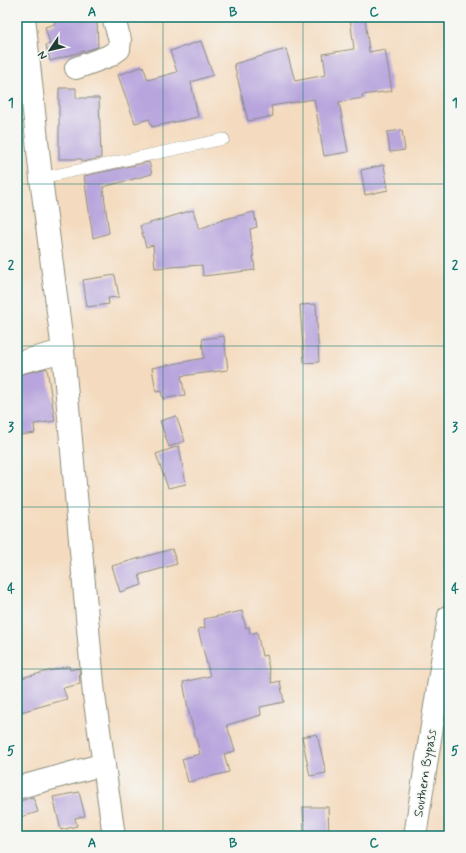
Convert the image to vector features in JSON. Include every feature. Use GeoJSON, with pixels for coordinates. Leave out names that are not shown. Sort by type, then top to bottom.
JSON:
{"type":"FeatureCollection","features":[{"type":"Feature","properties":{"kind":"main road"},"geometry":{"type":"LineString","coordinates":[[24,17],[41,178],[63,351],[94,695],[114,836]]}},
{"type":"Feature","properties":{"kind":"main road"},"geometry":{"type":"LineString","coordinates":[[76,68],[109,56],[119,49],[120,40],[113,17]]}},
{"type":"Feature","properties":{"kind":"main road"},"geometry":{"type":"LineString","coordinates":[[17,363],[63,351]]}},
{"type":"Feature","properties":{"kind":"main road","name":"Southern Bypass"},"geometry":{"type":"LineString","coordinates":[[415,836],[449,616]]}},
{"type":"Feature","properties":{"kind":"main road"},"geometry":{"type":"LineString","coordinates":[[17,788],[104,764]]}},
{"type":"Feature","properties":{"kind":"lane"},"geometry":{"type":"LineString","coordinates":[[41,178],[224,139]]}},
{"type":"Feature","properties":{"kind":"building"},"geometry":{"type":"Polygon","coordinates":[[[54,17],[97,17],[98,47],[50,61],[46,45],[50,44],[45,27],[55,24],[54,17]]]}},
{"type":"Feature","properties":{"kind":"building"},"geometry":{"type":"Polygon","coordinates":[[[350,17],[365,17],[369,52],[385,49],[392,91],[362,95],[363,98],[339,102],[348,152],[324,156],[314,99],[271,106],[273,116],[248,121],[234,64],[286,49],[295,81],[326,75],[323,54],[354,49],[350,17]]]}},
{"type":"Feature","properties":{"kind":"building"},"geometry":{"type":"Polygon","coordinates":[[[201,41],[213,75],[191,82],[198,117],[152,127],[149,119],[135,123],[118,75],[143,66],[148,80],[177,72],[170,51],[201,41]]]}},
{"type":"Feature","properties":{"kind":"building"},"geometry":{"type":"Polygon","coordinates":[[[59,88],[76,88],[76,98],[99,98],[101,158],[82,162],[82,159],[59,159],[59,88]]]}},
{"type":"Feature","properties":{"kind":"building"},"geometry":{"type":"Polygon","coordinates":[[[402,130],[405,150],[390,152],[387,132],[402,130]]]}},
{"type":"Feature","properties":{"kind":"building"},"geometry":{"type":"Polygon","coordinates":[[[149,162],[152,174],[103,187],[109,233],[93,238],[84,176],[149,162]]]}},
{"type":"Feature","properties":{"kind":"building"},"geometry":{"type":"Polygon","coordinates":[[[384,165],[388,190],[365,195],[361,170],[384,165]]]}},
{"type":"Feature","properties":{"kind":"building"},"geometry":{"type":"Polygon","coordinates":[[[193,210],[199,229],[225,219],[254,212],[257,227],[250,229],[255,270],[203,276],[202,265],[155,268],[153,245],[146,247],[140,226],[193,210]]]}},
{"type":"Feature","properties":{"kind":"building"},"geometry":{"type":"Polygon","coordinates":[[[115,275],[119,297],[108,298],[109,304],[87,307],[83,280],[115,275]]]}},
{"type":"Feature","properties":{"kind":"building"},"geometry":{"type":"Polygon","coordinates":[[[316,304],[319,362],[304,363],[300,305],[316,304]]]}},
{"type":"Feature","properties":{"kind":"building"},"geometry":{"type":"Polygon","coordinates":[[[224,336],[228,370],[181,376],[185,395],[163,399],[161,391],[156,392],[152,368],[204,358],[202,339],[224,336]]]}},
{"type":"Feature","properties":{"kind":"building"},"geometry":{"type":"Polygon","coordinates":[[[47,368],[55,421],[34,424],[35,433],[20,435],[17,415],[17,375],[47,368]]]}},
{"type":"Feature","properties":{"kind":"building"},"geometry":{"type":"Polygon","coordinates":[[[176,416],[185,441],[169,447],[160,421],[176,416]]]}},
{"type":"Feature","properties":{"kind":"building"},"geometry":{"type":"Polygon","coordinates":[[[179,446],[186,484],[168,488],[156,454],[179,446]]]}},
{"type":"Feature","properties":{"kind":"building"},"geometry":{"type":"Polygon","coordinates":[[[172,549],[177,564],[139,575],[142,585],[120,592],[112,566],[172,549]]]}},
{"type":"Feature","properties":{"kind":"building"},"geometry":{"type":"Polygon","coordinates":[[[242,611],[246,628],[249,627],[250,634],[257,632],[262,656],[266,655],[272,683],[280,681],[284,702],[260,707],[261,715],[227,725],[235,751],[224,754],[229,772],[188,782],[182,759],[200,754],[189,713],[183,682],[210,676],[198,629],[205,628],[204,619],[242,611]]]}},
{"type":"Feature","properties":{"kind":"building"},"geometry":{"type":"Polygon","coordinates":[[[69,666],[70,670],[79,668],[80,684],[63,688],[67,699],[17,713],[17,679],[69,666]]]}},
{"type":"Feature","properties":{"kind":"building"},"geometry":{"type":"Polygon","coordinates":[[[317,734],[326,773],[310,776],[302,737],[317,734]]]}},
{"type":"Feature","properties":{"kind":"building"},"geometry":{"type":"Polygon","coordinates":[[[79,792],[85,816],[75,818],[77,826],[61,830],[53,797],[79,792]]]}},
{"type":"Feature","properties":{"kind":"building"},"geometry":{"type":"Polygon","coordinates":[[[33,797],[38,812],[17,818],[17,802],[33,797]]]}},
{"type":"Feature","properties":{"kind":"building"},"geometry":{"type":"Polygon","coordinates":[[[303,807],[328,807],[329,836],[304,836],[303,807]]]}}]}
